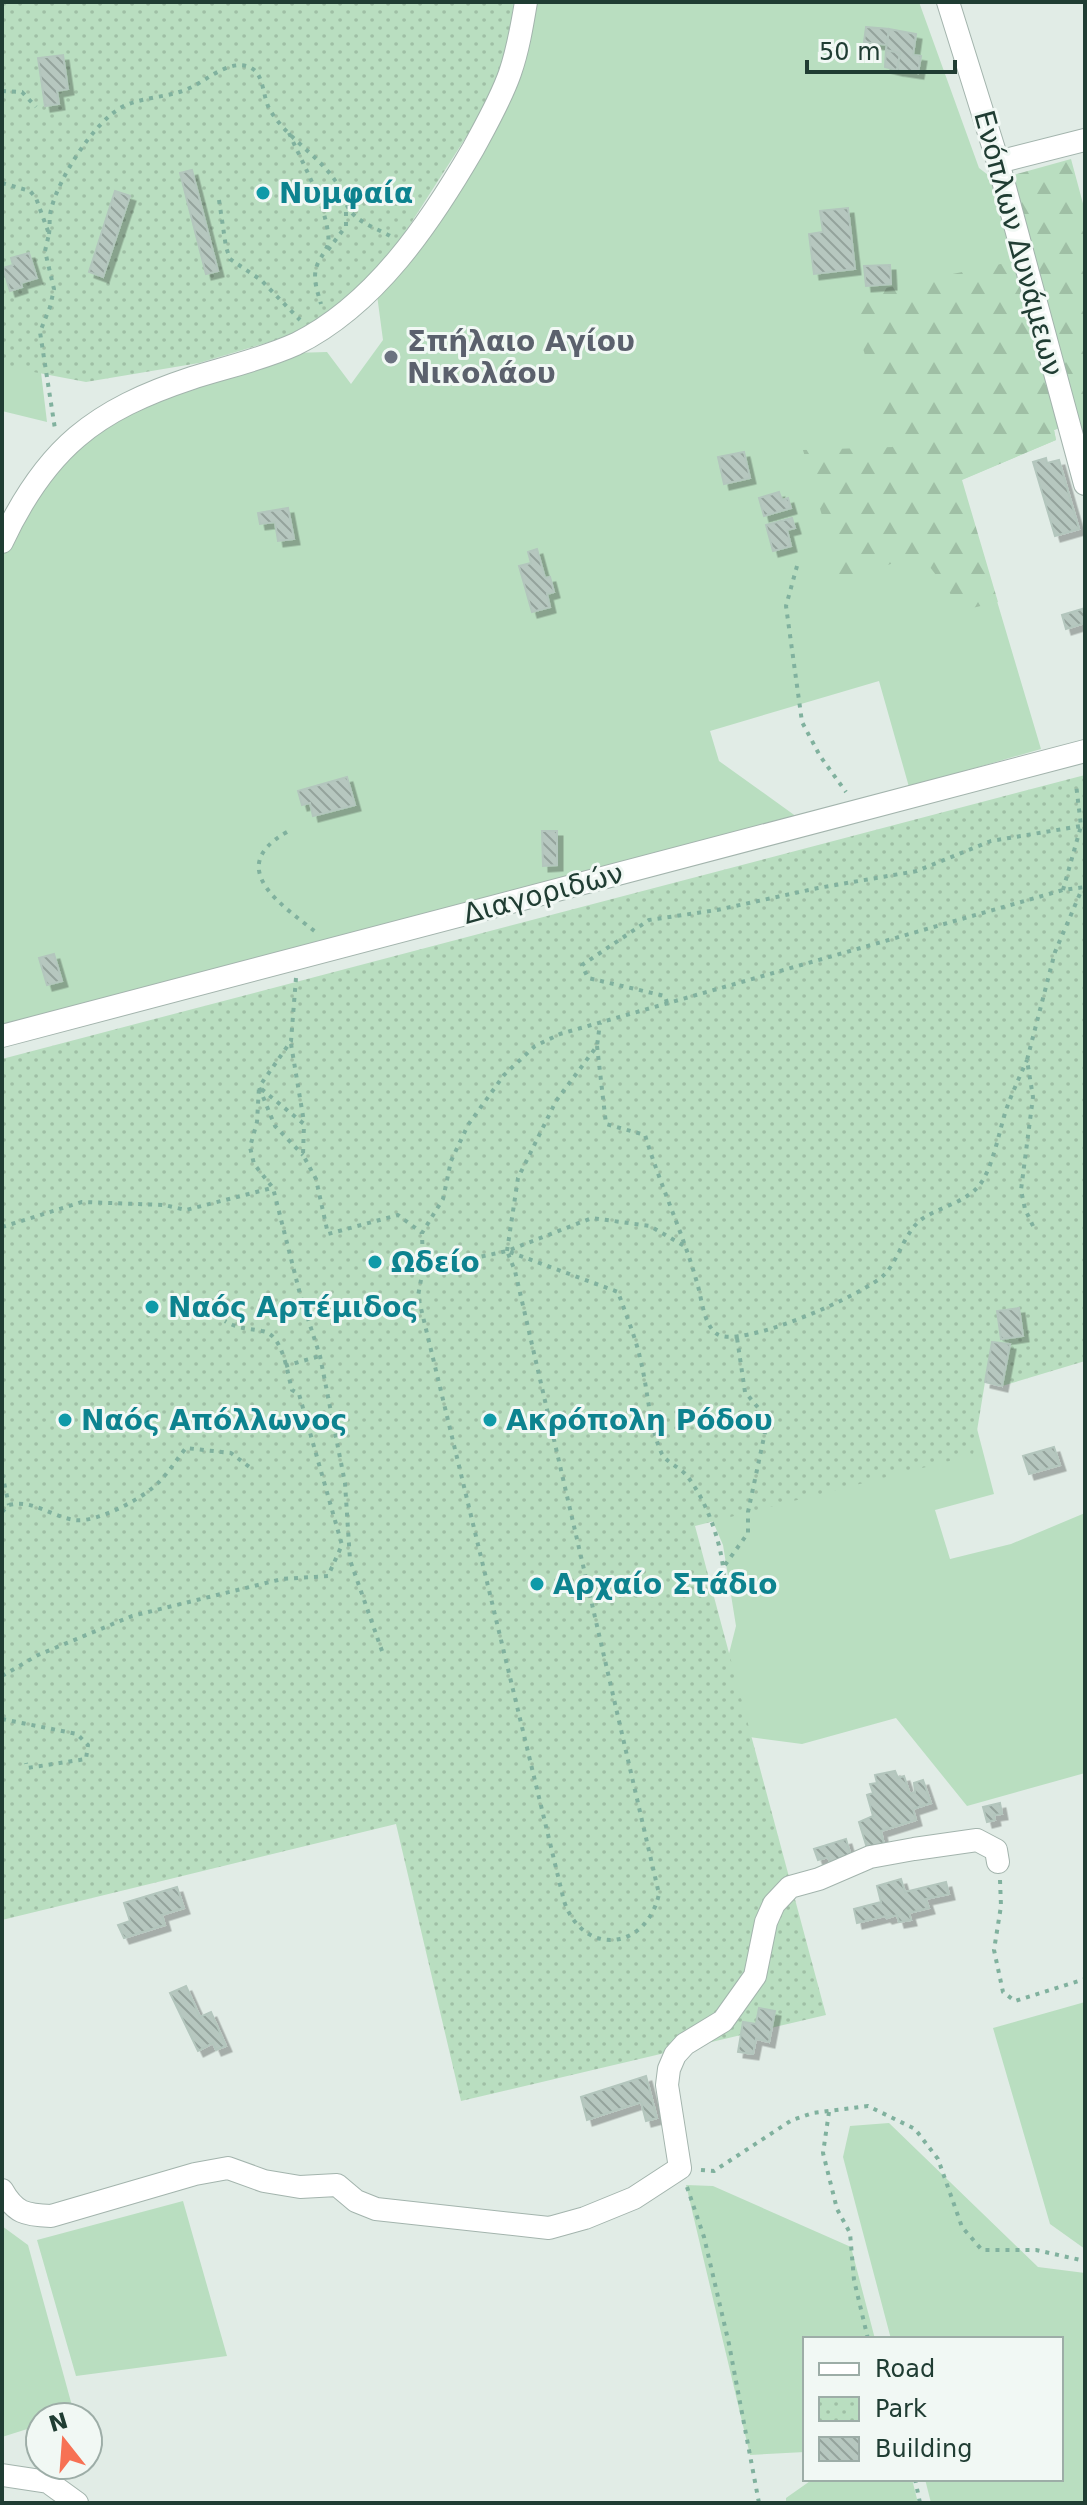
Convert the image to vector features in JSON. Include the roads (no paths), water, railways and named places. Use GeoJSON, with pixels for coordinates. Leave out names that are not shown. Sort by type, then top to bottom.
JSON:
{"type":"FeatureCollection","features":[{"type":"Feature","properties":{"kind":"street"},"geometry":{"type":"LineString","coordinates":[[2,542],[19,505],[44,468],[89,427],[152,392],[264,356],[321,330],[361,298],[408,245],[443,198],[489,121],[509,76],[520,40],[526,2]]}},
{"type":"Feature","properties":{"kind":"street","name":"Ενόπλων Δυνάμεων"},"geometry":{"type":"LineString","coordinates":[[948,2],[998,162],[1085,484]]}},
{"type":"Feature","properties":{"kind":"street"},"geometry":{"type":"LineString","coordinates":[[998,162],[1085,140]]}},
{"type":"Feature","properties":{"kind":"street","name":"Διαγοριδών"},"geometry":{"type":"LineString","coordinates":[[2,1036],[1085,751]]}},
{"type":"Feature","properties":{"kind":"street"},"geometry":{"type":"LineString","coordinates":[[2,2190],[11,2206],[29,2215],[51,2216],[195,2174],[228,2168],[264,2181],[300,2187],[337,2185],[356,2201],[376,2209],[549,2228],[585,2218],[634,2198],[680,2168],[667,2085],[669,2069],[675,2055],[685,2044],[723,2021],[755,1976],[766,1922],[774,1904],[790,1887],[819,1879],[870,1857],[977,1840],[996,1850],[998,1862]]}},
{"type":"Feature","properties":{"kind":"street"},"geometry":{"type":"LineString","coordinates":[[2,2475],[48,2482],[77,2503]]}},
{"type":"Feature","properties":{"kind":"place","name":"Νυμφαία"},"geometry":{"type":"Point","coordinates":[263,193]}},
{"type":"Feature","properties":{"kind":"place","name":"Σπήλαιο Αγίου Νικολάου"},"geometry":{"type":"Point","coordinates":[391,357]}},
{"type":"Feature","properties":{"kind":"place","name":"Ωδείο"},"geometry":{"type":"Point","coordinates":[375,1262]}},
{"type":"Feature","properties":{"kind":"place","name":"Ναός Αρτέμιδος"},"geometry":{"type":"Point","coordinates":[152,1307]}},
{"type":"Feature","properties":{"kind":"place","name":"Ναός Απόλλωνος"},"geometry":{"type":"Point","coordinates":[65,1420]}},
{"type":"Feature","properties":{"kind":"place","name":"Ακρόπολη Ρόδου"},"geometry":{"type":"Point","coordinates":[490,1420]}},
{"type":"Feature","properties":{"kind":"place","name":"Αρχαίο Στάδιο"},"geometry":{"type":"Point","coordinates":[537,1584]}}]}
